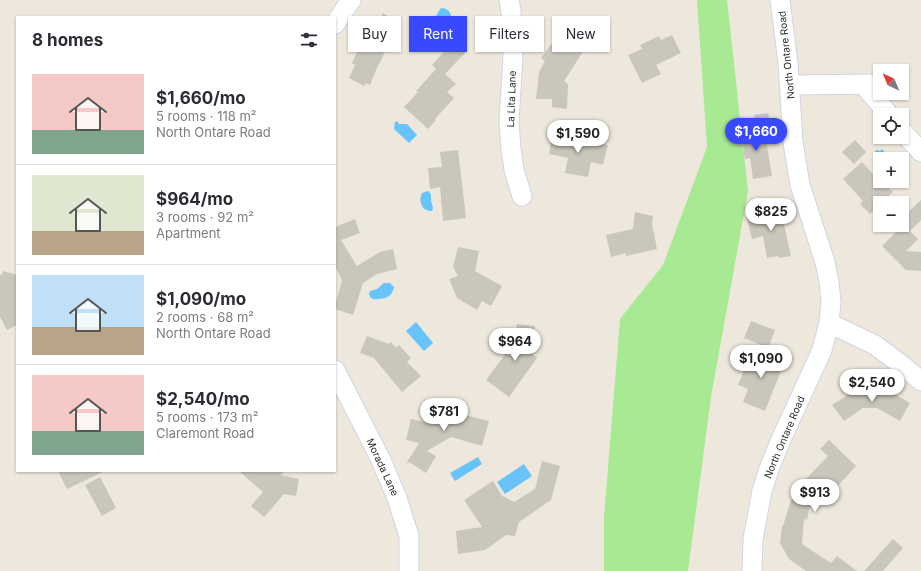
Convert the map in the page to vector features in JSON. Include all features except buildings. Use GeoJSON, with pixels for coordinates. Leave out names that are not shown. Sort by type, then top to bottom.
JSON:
{"type":"FeatureCollection","features":[{"type":"Feature","properties":{"kind":"street"},"geometry":{"type":"LineString","coordinates":[[336,22],[351,0]]}},
{"type":"Feature","properties":{"kind":"street","name":"La Lita Lane"},"geometry":{"type":"LineString","coordinates":[[509,0],[511,10],[513,56],[509,121],[514,170],[522,196]]}},
{"type":"Feature","properties":{"kind":"street","name":"North Ontare Road"},"geometry":{"type":"LineString","coordinates":[[752,571],[753,539],[761,495],[779,444],[822,350],[829,323],[831,302],[825,262],[800,185],[793,142],[790,85],[780,0]]}},
{"type":"Feature","properties":{"kind":"street"},"geometry":{"type":"LineString","coordinates":[[790,85],[872,84],[885,108]]}},
{"type":"Feature","properties":{"kind":"street"},"geometry":{"type":"LineString","coordinates":[[909,139],[921,152]]}},
{"type":"Feature","properties":{"kind":"street"},"geometry":{"type":"LineString","coordinates":[[829,323],[875,345],[921,381]]}},
{"type":"Feature","properties":{"kind":"street","name":"Morada Lane"},"geometry":{"type":"LineString","coordinates":[[336,372],[381,460],[397,498],[409,536],[409,571]]}},
{"type":"Feature","properties":{"kind":"green space"},"geometry":{"type":"Polygon","coordinates":[[[697,0],[727,0],[748,191],[711,397],[688,571],[604,571],[604,517],[620,319],[663,265],[707,147],[697,0]]]}},
{"type":"Feature","properties":{"kind":"water"},"geometry":{"type":"Polygon","coordinates":[[[441,8],[448,10],[451,15],[451,16],[435,16],[441,8]]]}},
{"type":"Feature","properties":{"kind":"water"},"geometry":{"type":"Polygon","coordinates":[[[397,121],[399,124],[407,124],[417,135],[409,143],[394,129],[395,122],[397,121]]]}},
{"type":"Feature","properties":{"kind":"water"},"geometry":{"type":"Polygon","coordinates":[[[882,149],[885,152],[875,152],[877,150],[880,151],[882,149]]]}},
{"type":"Feature","properties":{"kind":"water"},"geometry":{"type":"Polygon","coordinates":[[[428,191],[431,194],[432,211],[423,208],[420,199],[422,193],[428,191]]]}},
{"type":"Feature","properties":{"kind":"water"},"geometry":{"type":"Polygon","coordinates":[[[384,283],[390,283],[394,287],[390,295],[379,299],[372,299],[369,294],[370,291],[377,289],[384,283]]]}},
{"type":"Feature","properties":{"kind":"water"},"geometry":{"type":"Polygon","coordinates":[[[416,322],[433,343],[424,351],[406,331],[416,322]]]}},
{"type":"Feature","properties":{"kind":"water"},"geometry":{"type":"Polygon","coordinates":[[[478,457],[482,464],[455,481],[450,473],[478,457]]]}},
{"type":"Feature","properties":{"kind":"water"},"geometry":{"type":"Polygon","coordinates":[[[524,464],[532,476],[505,494],[497,482],[524,464]]]}}]}
